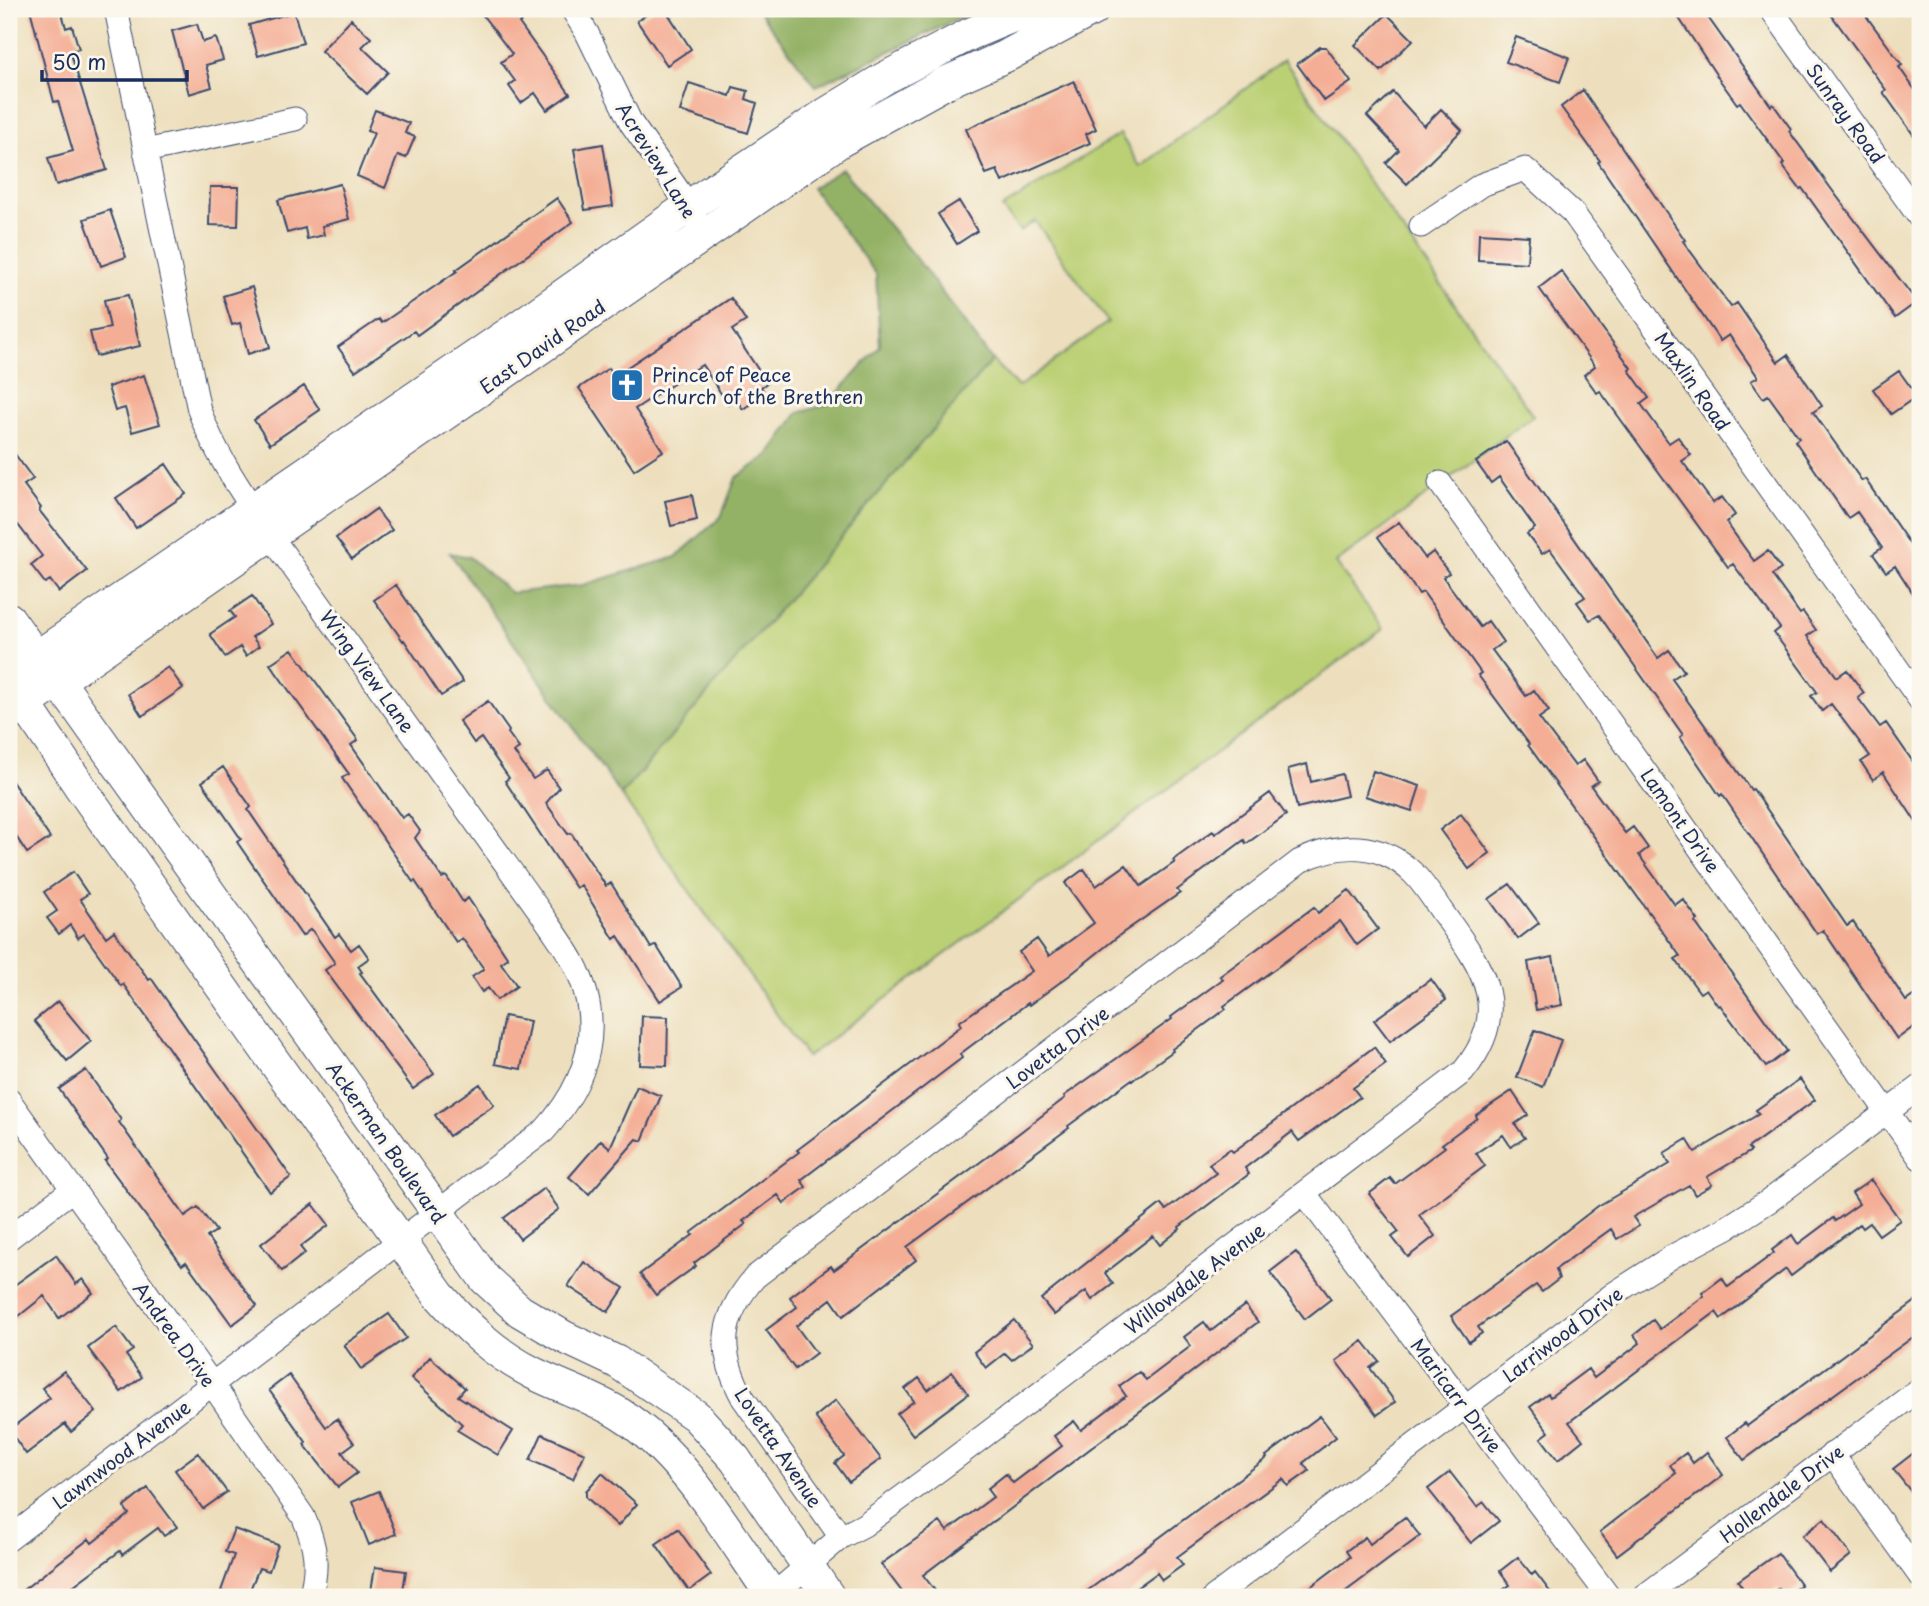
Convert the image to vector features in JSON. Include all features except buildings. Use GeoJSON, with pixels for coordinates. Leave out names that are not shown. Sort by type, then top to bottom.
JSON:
{"type":"FeatureCollection","features":[{"type":"Feature","properties":{"kind":"street","name":"Wing View Lane"},"geometry":{"type":"LineString","coordinates":[[116,9],[199,410],[210,440],[270,535],[573,960],[589,1009],[590,1038],[586,1065],[564,1109],[544,1131],[400,1241]]}},
{"type":"Feature","properties":{"kind":"street","name":"Acreview Lane"},"geometry":{"type":"LineString","coordinates":[[572,9],[587,33],[631,123],[689,206],[702,237]]}},
{"type":"Feature","properties":{"kind":"street","name":"East David Road"},"geometry":{"type":"LineString","coordinates":[[13,694],[36,657],[514,330],[689,206],[885,78],[970,34],[1030,9]]}},
{"type":"Feature","properties":{"kind":"street","name":"East David Road"},"geometry":{"type":"LineString","coordinates":[[13,694],[59,682],[840,141],[945,83],[1008,55],[1094,9]]}},
{"type":"Feature","properties":{"kind":"street","name":"Sunray Road"},"geometry":{"type":"LineString","coordinates":[[1771,9],[1920,218]]}},
{"type":"Feature","properties":{"kind":"street"},"geometry":{"type":"LineString","coordinates":[[145,151],[295,119]]}},
{"type":"Feature","properties":{"kind":"street"},"geometry":{"type":"LineString","coordinates":[[689,206],[709,207],[731,202],[781,169],[816,158]]}},
{"type":"Feature","properties":{"kind":"street","name":"Maxlin Road"},"geometry":{"type":"LineString","coordinates":[[1421,226],[1481,185],[1525,169],[1573,213],[1920,700]]}},
{"type":"Feature","properties":{"kind":"street","name":"Lamont Drive"},"geometry":{"type":"LineString","coordinates":[[1440,483],[1920,1158]]}},
{"type":"Feature","properties":{"kind":"street","name":"Ackerman Boulevard"},"geometry":{"type":"LineString","coordinates":[[9,619],[36,657],[59,682],[485,1279],[520,1311],[564,1337],[617,1362],[696,1416],[735,1458],[829,1597]]}},
{"type":"Feature","properties":{"kind":"street"},"geometry":{"type":"LineString","coordinates":[[13,694],[400,1241],[453,1311],[492,1349],[530,1371],[619,1413],[648,1435],[682,1471],[772,1597]]}},
{"type":"Feature","properties":{"kind":"street","name":"Lovetta Drive"},"geometry":{"type":"LineString","coordinates":[[726,1354],[725,1330],[732,1311],[741,1293],[755,1277],[1300,861],[1335,848],[1355,847],[1378,851],[1398,861],[1414,874],[1435,902]]}},
{"type":"Feature","properties":{"kind":"street","name":"Willowdale Avenue"},"geometry":{"type":"LineString","coordinates":[[772,1597],[841,1536],[864,1525],[943,1467],[1463,1072],[1476,1056],[1485,1036],[1489,1014],[1487,989],[1482,971],[1471,951],[1435,902]]}},
{"type":"Feature","properties":{"kind":"street","name":"Larriwood Drive"},"geometry":{"type":"LineString","coordinates":[[1214,1597],[1615,1293],[1672,1256],[1728,1227],[1769,1201],[1920,1087]]}},
{"type":"Feature","properties":{"kind":"street","name":"Andrea Drive"},"geometry":{"type":"LineString","coordinates":[[9,1100],[303,1516],[313,1537],[317,1557],[313,1588]]}},
{"type":"Feature","properties":{"kind":"street"},"geometry":{"type":"LineString","coordinates":[[9,1238],[72,1190]]}},
{"type":"Feature","properties":{"kind":"street","name":"Maricarr Drive"},"geometry":{"type":"LineString","coordinates":[[1305,1194],[1609,1597]]}},
{"type":"Feature","properties":{"kind":"street","name":"Lawnwood Avenue"},"geometry":{"type":"LineString","coordinates":[[9,1538],[400,1241]]}},
{"type":"Feature","properties":{"kind":"street","name":"Lovetta Avenue"},"geometry":{"type":"LineString","coordinates":[[726,1354],[732,1378],[743,1398],[841,1536]]}},
{"type":"Feature","properties":{"kind":"street","name":"Hollendale Drive"},"geometry":{"type":"LineString","coordinates":[[1643,1597],[1920,1389]]}},
{"type":"Feature","properties":{"kind":"street"},"geometry":{"type":"LineString","coordinates":[[1832,1454],[1920,1576]]}},
{"type":"Feature","properties":{"kind":"green space"},"geometry":{"type":"Polygon","coordinates":[[[757,9],[979,9],[816,86],[757,9]]]}},
{"type":"Feature","properties":{"kind":"green space"},"geometry":{"type":"Polygon","coordinates":[[[1284,60],[1533,416],[1336,563],[1383,629],[807,1057],[621,795],[992,360],[1018,387],[1108,322],[1035,221],[1020,231],[1002,208],[1120,134],[1140,167],[1284,60]]]}},
{"type":"Feature","properties":{"kind":"green space"},"geometry":{"type":"Polygon","coordinates":[[[842,169],[923,267],[992,360],[621,795],[450,553],[469,557],[511,593],[583,585],[676,557],[721,517],[736,478],[769,455],[798,413],[828,404],[880,346],[876,274],[812,188],[842,169]]]}},
{"type":"Feature","properties":{"kind":"place","name":"Prince of Peace Church of the Brethren"},"geometry":{"type":"Point","coordinates":[627,385]}}]}
